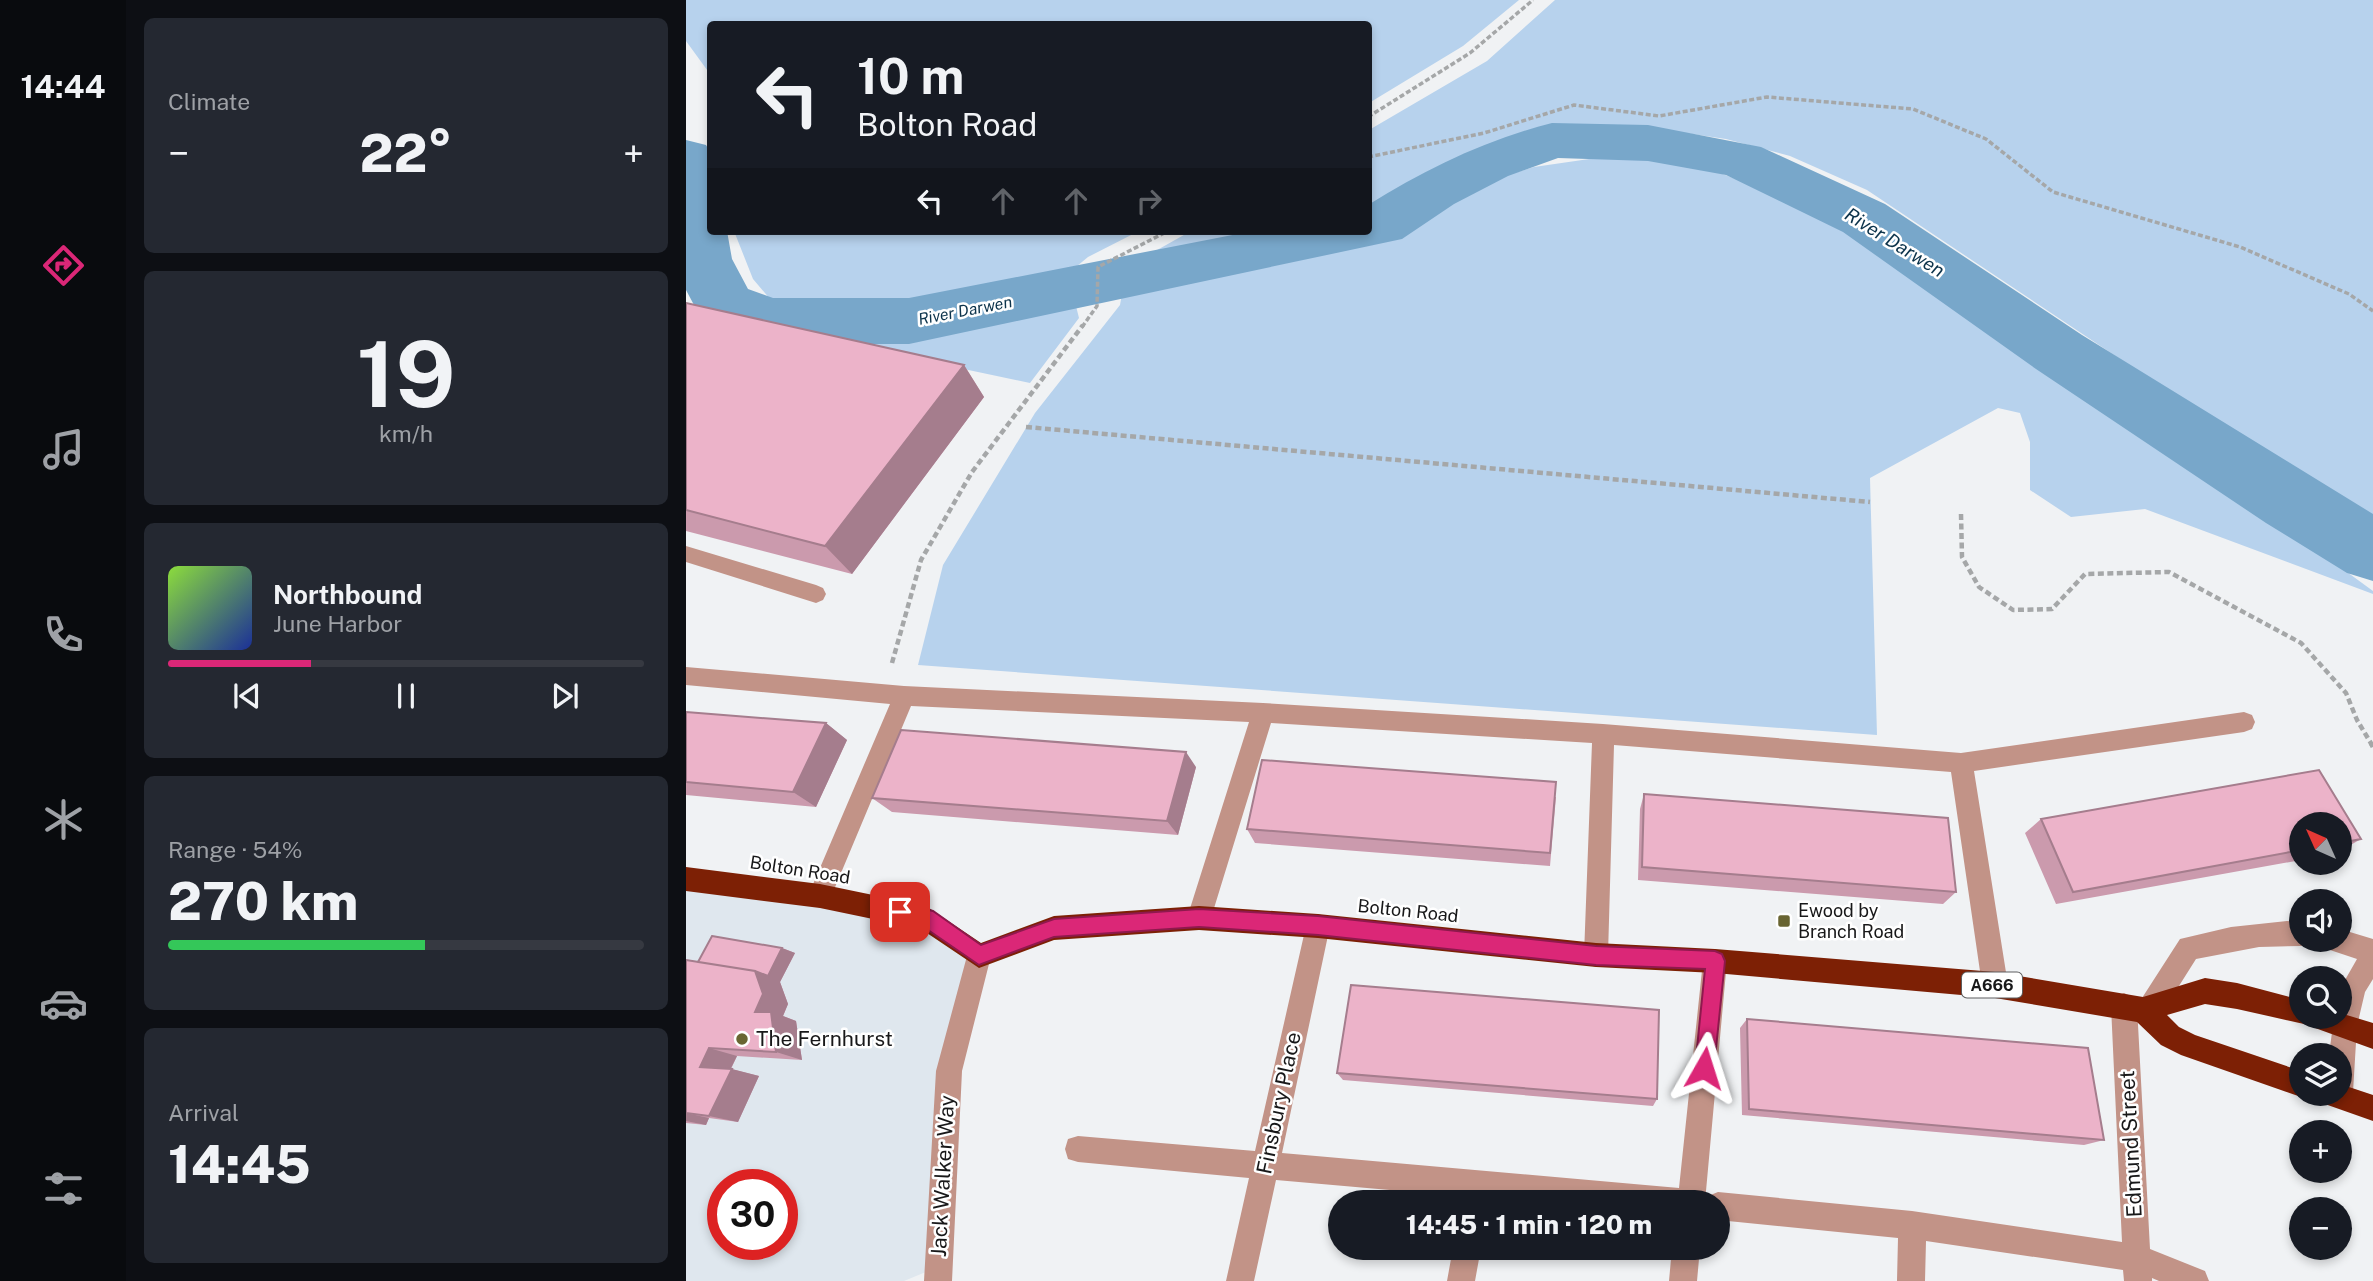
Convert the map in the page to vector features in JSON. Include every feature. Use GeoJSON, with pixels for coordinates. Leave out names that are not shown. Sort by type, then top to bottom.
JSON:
{"type":"FeatureCollection","features":[{"type":"Feature","properties":{"kind":"highway","name":"Bolton Road"},"geometry":{"type":"LineString","coordinates":[[689,882],[820,896],[926,918],[979,956],[1054,928],[1199,918],[1318,926],[1596,955],[1715,961],[1995,985],[2139,1008],[2205,991],[2237,996],[2289,1010]]}},
{"type":"Feature","properties":{"kind":"highway"},"geometry":{"type":"LineString","coordinates":[[2139,1008],[2170,1036],[2190,1046],[2289,1080]]}},
{"type":"Feature","properties":{"kind":"highway"},"geometry":{"type":"LineString","coordinates":[[2352,1029],[2373,1036]]}},
{"type":"Feature","properties":{"kind":"highway"},"geometry":{"type":"LineString","coordinates":[[2352,1100],[2373,1108]]}},
{"type":"Feature","properties":{"kind":"street"},"geometry":{"type":"LineString","coordinates":[[686,554],[816,594]]}},
{"type":"Feature","properties":{"kind":"street"},"geometry":{"type":"LineString","coordinates":[[686,676],[894,695],[1263,713],[1603,734],[1961,763],[2244,722]]}},
{"type":"Feature","properties":{"kind":"street"},"geometry":{"type":"LineString","coordinates":[[820,896],[894,695]]}},
{"type":"Feature","properties":{"kind":"street"},"geometry":{"type":"LineString","coordinates":[[1199,918],[1263,713]]}},
{"type":"Feature","properties":{"kind":"street"},"geometry":{"type":"LineString","coordinates":[[1596,955],[1603,734]]}},
{"type":"Feature","properties":{"kind":"street"},"geometry":{"type":"LineString","coordinates":[[1961,763],[1995,985]]}},
{"type":"Feature","properties":{"kind":"street","name":"Finsbury Place"},"geometry":{"type":"LineString","coordinates":[[1240,1281],[1318,926]]}},
{"type":"Feature","properties":{"kind":"street"},"geometry":{"type":"LineString","coordinates":[[2139,1008],[2189,947],[2240,937],[2289,933]]}},
{"type":"Feature","properties":{"kind":"street"},"geometry":{"type":"LineString","coordinates":[[2352,946],[2373,953],[2352,995]]}},
{"type":"Feature","properties":{"kind":"street","name":"Jack Walker Way"},"geometry":{"type":"LineString","coordinates":[[938,1281],[949,1071],[979,956]]}},
{"type":"Feature","properties":{"kind":"street"},"geometry":{"type":"LineString","coordinates":[[1692,1190],[1715,961]]}},
{"type":"Feature","properties":{"kind":"street","name":"Edmund Street"},"geometry":{"type":"LineString","coordinates":[[2137,1269],[2139,1008]]}},
{"type":"Feature","properties":{"kind":"street"},"geometry":{"type":"LineString","coordinates":[[1078,1149],[1265,1166],[1453,1190]]}},
{"type":"Feature","properties":{"kind":"street"},"geometry":{"type":"LineString","coordinates":[[1730,1207],[1912,1225],[2195,1281]]}},
{"type":"Feature","properties":{"kind":"street"},"geometry":{"type":"LineString","coordinates":[[1911,1281],[1912,1225]]}},
{"type":"Feature","properties":{"kind":"street"},"geometry":{"type":"LineString","coordinates":[[1461,1281],[1465,1260]]}},
{"type":"Feature","properties":{"kind":"street"},"geometry":{"type":"LineString","coordinates":[[1683,1281],[1685,1260]]}},
{"type":"Feature","properties":{"kind":"path"},"geometry":{"type":"LineString","coordinates":[[1372,114],[1470,53],[1534,0]]}},
{"type":"Feature","properties":{"kind":"path"},"geometry":{"type":"LineString","coordinates":[[1372,156],[1484,133],[1573,105],[1659,116],[1767,97],[1913,109],[1986,139],[2053,192],[2240,247],[2349,294],[2373,310]]}},
{"type":"Feature","properties":{"kind":"path"},"geometry":{"type":"LineString","coordinates":[[894,695],[920,559],[972,472],[1097,306],[1098,267],[1160,235]]}},
{"type":"Feature","properties":{"kind":"path"},"geometry":{"type":"LineString","coordinates":[[1026,427],[1870,502]]}},
{"type":"Feature","properties":{"kind":"path"},"geometry":{"type":"LineString","coordinates":[[1961,514],[1962,557],[1979,587],[2013,610],[2052,609],[2085,575],[2169,572],[2301,643],[2346,693],[2357,720],[2373,747]]}},
{"type":"Feature","properties":{"kind":"shaded area"},"geometry":{"type":"Polygon","coordinates":[[[686,0],[1519,0],[1463,46],[1372,101],[1372,21],[707,21],[707,70],[686,41],[686,0]]]}},
{"type":"Feature","properties":{"kind":"shaded area"},"geometry":{"type":"Polygon","coordinates":[[[1555,0],[2373,0],[2373,528],[1867,190],[1790,156],[1726,139],[1658,129],[1555,129],[1456,161],[1408,183],[1372,211],[1372,128],[1487,61],[1555,0]]]}},
{"type":"Feature","properties":{"kind":"shaded area"},"geometry":{"type":"Polygon","coordinates":[[[1596,158],[1659,159],[1715,171],[1834,217],[2190,450],[2273,518],[2373,591],[2373,594],[2145,509],[2071,517],[2030,490],[2030,442],[2020,413],[1998,408],[1870,478],[1877,735],[918,665],[943,565],[1035,413],[1120,305],[1122,294],[1394,232],[1474,185],[1534,167],[1596,158]]]}},
{"type":"Feature","properties":{"kind":"shaded area"},"geometry":{"type":"Polygon","coordinates":[[[736,235],[1131,235],[1088,257],[1059,281],[931,305],[843,312],[776,306],[753,279],[736,235]]]}},
{"type":"Feature","properties":{"kind":"shaded area"},"geometry":{"type":"Polygon","coordinates":[[[1184,235],[1253,235],[1150,254],[1184,235]]]}},
{"type":"Feature","properties":{"kind":"shaded area"},"geometry":{"type":"Polygon","coordinates":[[[1075,302],[1079,318],[1030,383],[808,336],[910,333],[1075,302]]]}},
{"type":"Feature","properties":{"kind":"shaded area"},"geometry":{"type":"Polygon","coordinates":[[[686,879],[926,918],[979,956],[949,1071],[938,1267],[904,1281],[686,1281],[686,879]]]}},
{"type":"Feature","properties":{"kind":"building"},"geometry":{"type":"Polygon","coordinates":[[[686,303],[964,365],[825,546],[686,510],[686,303]]]}},
{"type":"Feature","properties":{"kind":"building"},"geometry":{"type":"Polygon","coordinates":[[[686,712],[826,723],[793,792],[686,782],[686,712]]]}},
{"type":"Feature","properties":{"kind":"building"},"geometry":{"type":"Polygon","coordinates":[[[901,730],[1186,752],[1167,821],[872,798],[901,730]]]}},
{"type":"Feature","properties":{"kind":"building"},"geometry":{"type":"Polygon","coordinates":[[[1262,760],[1556,782],[1550,853],[1247,829],[1262,760]]]}},
{"type":"Feature","properties":{"kind":"building"},"geometry":{"type":"Polygon","coordinates":[[[2319,770],[2345,812],[2289,812],[2289,852],[2073,892],[2041,819],[2319,770]]]}},
{"type":"Feature","properties":{"kind":"building"},"geometry":{"type":"Polygon","coordinates":[[[1644,794],[1948,818],[1956,892],[1642,867],[1644,794]]]}},
{"type":"Feature","properties":{"kind":"building"},"geometry":{"type":"Polygon","coordinates":[[[2352,824],[2361,839],[2352,841],[2352,824]]]}},
{"type":"Feature","properties":{"kind":"building"},"geometry":{"type":"Polygon","coordinates":[[[712,936],[782,948],[768,976],[755,971],[698,962],[712,936]]]}},
{"type":"Feature","properties":{"kind":"building","name":"The Fernhurst"},"geometry":{"type":"Polygon","coordinates":[[[686,960],[755,971],[763,994],[755,1012],[771,1012],[776,1052],[709,1048],[700,1067],[732,1069],[709,1116],[686,1113],[686,960]]]}},
{"type":"Feature","properties":{"kind":"building"},"geometry":{"type":"Polygon","coordinates":[[[1351,985],[1659,1010],[1657,1099],[1337,1073],[1351,985]]]}},
{"type":"Feature","properties":{"kind":"building"},"geometry":{"type":"Polygon","coordinates":[[[1747,1019],[2088,1048],[2104,1140],[1749,1109],[1747,1019]]]}},
{"type":"Feature","properties":{"kind":"waterway","name":"River Darwen"},"geometry":{"type":"LineString","coordinates":[[1372,227],[1381,225],[1433,191],[1488,163],[1552,140],[1648,143],[1741,160],[1864,218],[2059,352],[2292,503],[2373,551]]}},
{"type":"Feature","properties":{"kind":"waterway","name":"River Darwen"},"geometry":{"type":"LineString","coordinates":[[686,158],[701,259],[725,304],[767,321],[909,321],[1335,235]]}},
{"type":"Feature","properties":{"kind":"place","name":"Ewood by Branch Road"},"geometry":{"type":"Point","coordinates":[1784,921]}},
{"type":"Feature","properties":{"kind":"place","name":"The Fernhurst"},"geometry":{"type":"Point","coordinates":[742,1039]}},
{"type":"Feature","properties":{"kind":"route"},"geometry":{"type":"LineString","coordinates":[[900,912],[926,918],[979,956],[1054,928],[1199,918],[1318,926],[1596,955],[1715,961],[1704,1068]]}}]}
